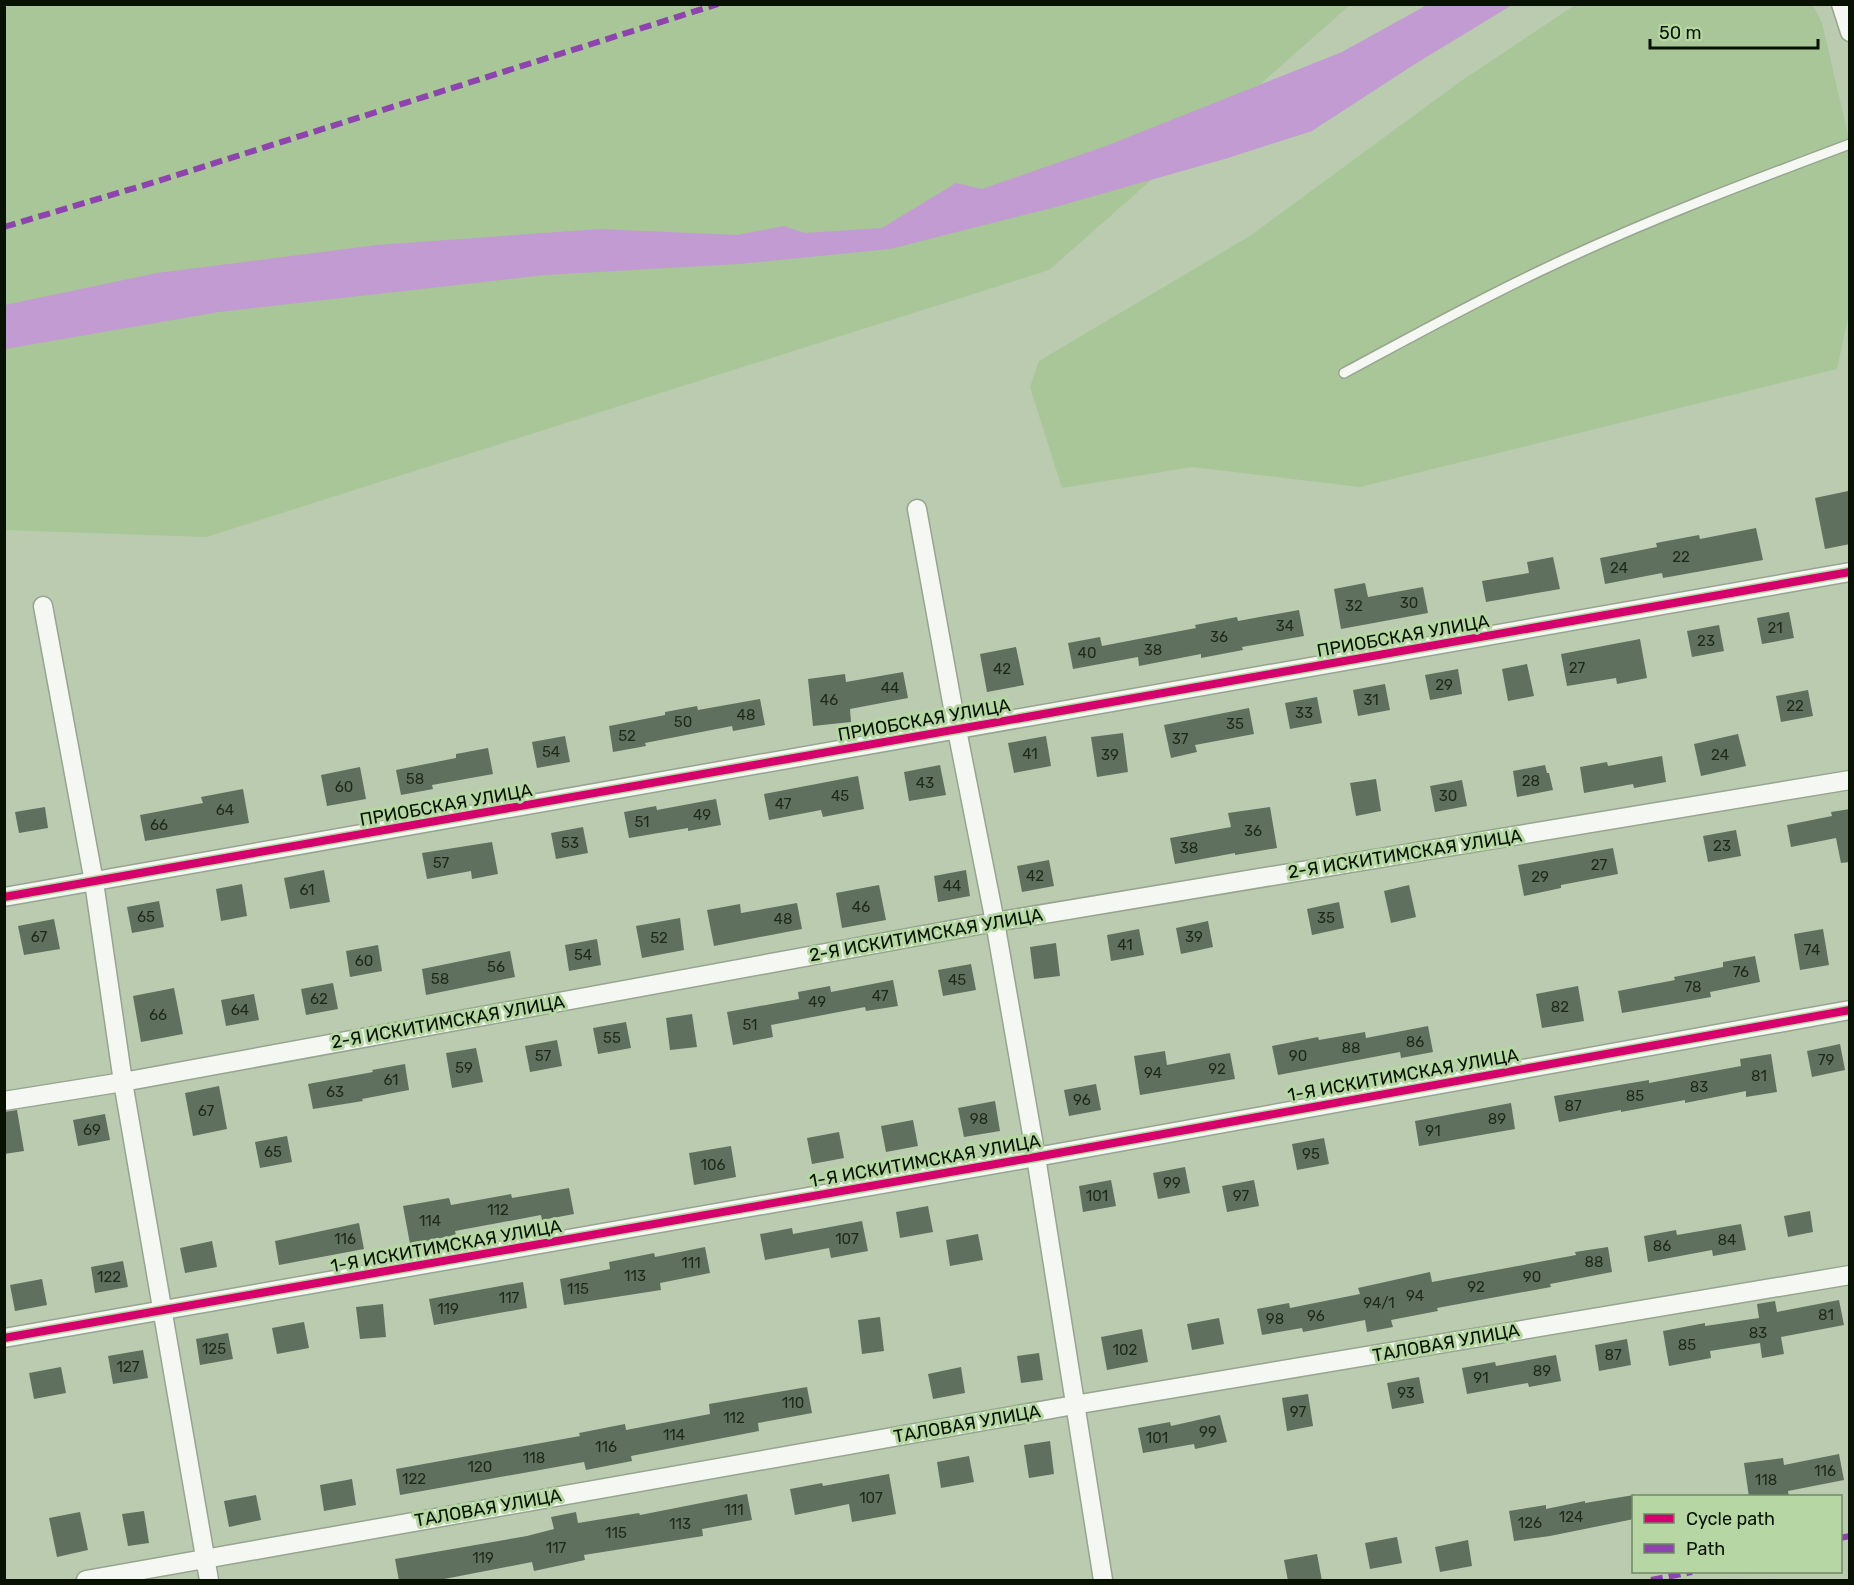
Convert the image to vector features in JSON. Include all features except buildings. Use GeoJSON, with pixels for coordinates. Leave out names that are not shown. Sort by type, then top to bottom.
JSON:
{"type":"FeatureCollection","features":[{"type":"Feature","properties":{"kind":"street"},"geometry":{"type":"LineString","coordinates":[[1841,4],[1850,32]]}},
{"type":"Feature","properties":{"kind":"street"},"geometry":{"type":"LineString","coordinates":[[917,509],[995,922],[1036,1157],[1103,1581]]}},
{"type":"Feature","properties":{"kind":"street","name":"ПРИОБСКАЯ УЛИЦА"},"geometry":{"type":"LineString","coordinates":[[4,897],[1850,572]]}},
{"type":"Feature","properties":{"kind":"street"},"geometry":{"type":"LineString","coordinates":[[43,606],[94,882],[123,1082],[209,1581]]}},
{"type":"Feature","properties":{"kind":"street","name":"2-Я ИСКИТИМСКАЯ УЛИЦА"},"geometry":{"type":"LineString","coordinates":[[4,1101],[123,1082],[995,922],[1850,780]]}},
{"type":"Feature","properties":{"kind":"street","name":"1-Я ИСКИТИМСКАЯ УЛИЦА"},"geometry":{"type":"LineString","coordinates":[[4,1338],[1036,1157],[1850,1010]]}},
{"type":"Feature","properties":{"kind":"street","name":"ТАЛОВАЯ УЛИЦА"},"geometry":{"type":"LineString","coordinates":[[86,1581],[1074,1405],[1850,1275]]}},
{"type":"Feature","properties":{"kind":"lane"},"geometry":{"type":"LineString","coordinates":[[1344,373],[1454,313],[1543,269],[1705,199],[1850,144]]}},
{"type":"Feature","properties":{"kind":"path"},"geometry":{"type":"LineString","coordinates":[[1721,1581],[1754,1573]]}},
{"type":"Feature","properties":{"kind":"green space"},"geometry":{"type":"Polygon","coordinates":[[[5,5],[1350,5],[1049,270],[206,537],[5,530],[5,5]]]}},
{"type":"Feature","properties":{"kind":"green space"},"geometry":{"type":"Polygon","coordinates":[[[1575,5],[1813,5],[1822,23],[1849,139],[1849,313],[1837,369],[1360,487],[1192,467],[1062,488],[1030,387],[1039,361],[1250,236],[1461,81],[1575,5]]]}},
{"type":"Feature","properties":{"kind":"shaded area"},"geometry":{"type":"Polygon","coordinates":[[[1427,5],[1512,5],[1312,131],[1228,158],[1052,208],[890,249],[739,264],[545,275],[219,312],[5,349],[5,305],[157,273],[377,245],[600,229],[737,235],[784,226],[805,233],[882,228],[956,183],[982,189],[1106,146],[1342,52],[1427,5]]]}},
{"type":"Feature","properties":{"kind":"marked path"},"geometry":{"type":"LineString","coordinates":[[4,227],[158,181],[718,4]]}},
{"type":"Feature","properties":{"kind":"marked path"},"geometry":{"type":"LineString","coordinates":[[1842,1538],[1850,1536]]}},
{"type":"Feature","properties":{"kind":"marked path"},"geometry":{"type":"LineString","coordinates":[[1651,1580],[1687,1573]]}},
{"type":"Feature","properties":{"kind":"cycle path"},"geometry":{"type":"LineString","coordinates":[[4,897],[1850,572]]}},
{"type":"Feature","properties":{"kind":"cycle path"},"geometry":{"type":"LineString","coordinates":[[4,1338],[1036,1157],[1850,1010]]}}]}
